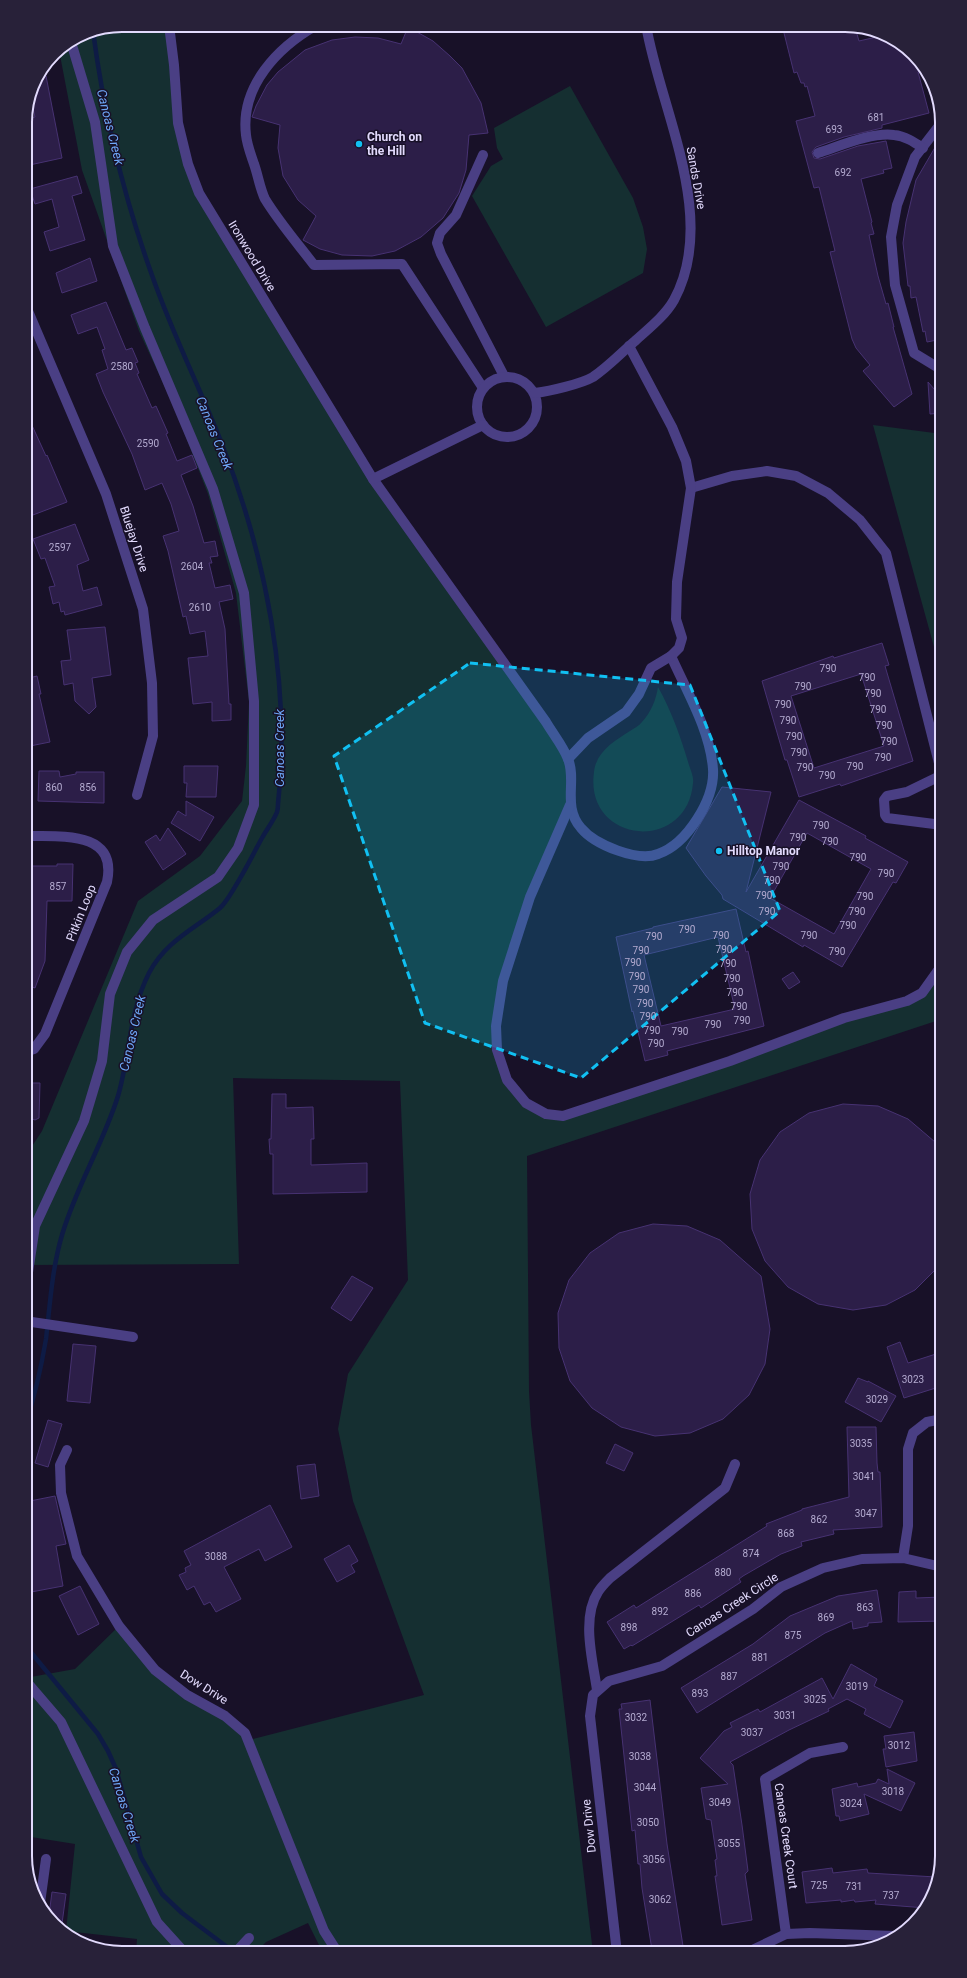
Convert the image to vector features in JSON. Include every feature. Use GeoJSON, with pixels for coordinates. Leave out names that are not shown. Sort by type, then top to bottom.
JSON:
{"type":"FeatureCollection","features":[{"type":"Feature","properties":{"kind":"street","name":"Ironwood Drive"},"geometry":{"type":"LineString","coordinates":[[170,32],[178,122],[188,164],[199,193],[373,479],[546,722],[568,759]]}},
{"type":"Feature","properties":{"kind":"street"},"geometry":{"type":"LineString","coordinates":[[306,32],[283,49],[265,68],[252,91],[245,116],[246,136],[265,198],[314,265],[402,264],[483,388]]}},
{"type":"Feature","properties":{"kind":"street","name":"Sands Drive"},"geometry":{"type":"LineString","coordinates":[[535,393],[552,390],[592,377],[662,316],[674,300],[683,277],[689,257],[690,223],[678,145],[648,32]]}},
{"type":"Feature","properties":{"kind":"street"},"geometry":{"type":"LineString","coordinates":[[32,1246],[35,1226],[84,1121],[102,1061],[110,994],[127,952],[153,920],[218,877],[238,848],[254,805],[254,701],[244,593],[214,489],[145,328],[113,246],[95,122],[72,47]]}},
{"type":"Feature","properties":{"kind":"street"},"geometry":{"type":"LineString","coordinates":[[935,132],[915,157],[896,205],[891,236],[894,285],[914,353],[935,366]]}},
{"type":"Feature","properties":{"kind":"street"},"geometry":{"type":"LineString","coordinates":[[818,153],[881,134],[896,135],[908,139],[923,148]]}},
{"type":"Feature","properties":{"kind":"street"},"geometry":{"type":"LineString","coordinates":[[483,155],[456,214],[440,233],[437,243],[441,254],[504,376]]}},
{"type":"Feature","properties":{"kind":"street","name":"Bluejay Drive"},"geometry":{"type":"LineString","coordinates":[[32,320],[106,494],[143,609],[152,683],[153,736],[137,795]]}},
{"type":"Feature","properties":{"kind":"street"},"geometry":{"type":"LineString","coordinates":[[629,346],[672,427],[686,461],[691,488],[677,582],[676,619],[682,638],[680,648],[671,656],[651,668],[639,694],[626,712],[588,738],[568,759],[570,777],[570,805],[530,897],[503,981],[496,1026],[497,1050],[507,1080],[526,1103],[546,1114],[563,1116],[730,1061],[844,1018],[907,1001],[922,993],[935,975]]}},
{"type":"Feature","properties":{"kind":"street"},"geometry":{"type":"LineString","coordinates":[[504,376],[511,376],[525,381],[535,393],[538,401],[536,417],[533,424],[520,434],[507,437],[498,436],[483,425],[478,416],[477,406],[478,397],[483,388],[496,378],[504,376]]}},
{"type":"Feature","properties":{"kind":"street"},"geometry":{"type":"LineString","coordinates":[[373,479],[483,425]]}},
{"type":"Feature","properties":{"kind":"street"},"geometry":{"type":"LineString","coordinates":[[691,488],[732,476],[767,470],[796,476],[828,493],[860,520],[886,553],[935,747]]}},
{"type":"Feature","properties":{"kind":"street"},"geometry":{"type":"LineString","coordinates":[[570,805],[581,828],[606,846],[632,855],[657,854],[675,845],[695,822],[709,796],[713,770],[708,745],[699,720],[671,656]]}},
{"type":"Feature","properties":{"kind":"street"},"geometry":{"type":"LineString","coordinates":[[935,778],[907,792],[887,796],[884,800],[885,815],[887,818],[935,824]]}},
{"type":"Feature","properties":{"kind":"street","name":"Pitkin Loop"},"geometry":{"type":"LineString","coordinates":[[32,836],[77,837],[88,839],[103,852],[108,862],[109,872],[108,882],[45,1034],[32,1050]]}},
{"type":"Feature","properties":{"kind":"street"},"geometry":{"type":"LineString","coordinates":[[32,1322],[133,1337]]}},
{"type":"Feature","properties":{"kind":"street"},"geometry":{"type":"LineString","coordinates":[[903,1558],[908,1526],[908,1449],[913,1433],[927,1422],[935,1420]]}},
{"type":"Feature","properties":{"kind":"street","name":"Dow Drive"},"geometry":{"type":"LineString","coordinates":[[67,1450],[60,1465],[61,1493],[80,1562],[119,1626],[155,1670],[187,1695],[225,1716],[245,1733],[324,1931],[334,1946]]}},
{"type":"Feature","properties":{"kind":"street","name":"Dow Drive"},"geometry":{"type":"LineString","coordinates":[[616,1946],[590,1716],[595,1693],[589,1623],[590,1608],[598,1592],[610,1578],[725,1488],[735,1464]]}},
{"type":"Feature","properties":{"kind":"street","name":"Canoas Creek Circle"},"geometry":{"type":"LineString","coordinates":[[595,1693],[609,1681],[662,1666],[753,1609],[780,1587],[823,1568],[862,1559],[903,1558],[935,1565]]}},
{"type":"Feature","properties":{"kind":"street"},"geometry":{"type":"LineString","coordinates":[[32,1688],[61,1722],[157,1922],[179,1946]]}},
{"type":"Feature","properties":{"kind":"street","name":"Canoas Creek Court"},"geometry":{"type":"LineString","coordinates":[[786,1934],[765,1779],[810,1753],[843,1747]]}},
{"type":"Feature","properties":{"kind":"street"},"geometry":{"type":"LineString","coordinates":[[41,1895],[46,1859]]}},
{"type":"Feature","properties":{"kind":"street"},"geometry":{"type":"LineString","coordinates":[[761,1946],[786,1934],[810,1932],[886,1936]]}},
{"type":"Feature","properties":{"kind":"street"},"geometry":{"type":"LineString","coordinates":[[242,1946],[249,1938]]}},
{"type":"Feature","properties":{"kind":"highlighted area"},"geometry":{"type":"Polygon","coordinates":[[[470,663],[690,685],[780,911],[581,1078],[425,1023],[334,756],[470,663]]]}},
{"type":"Feature","properties":{"kind":"green space"},"geometry":{"type":"Polygon","coordinates":[[[122,32],[170,32],[178,123],[199,193],[346,437],[568,759],[570,805],[530,897],[496,1026],[507,1080],[526,1103],[563,1116],[922,993],[935,973],[935,1021],[527,1156],[529,1391],[531,1425],[592,1946],[320,1946],[308,1923],[266,1942],[262,1946],[136,1946],[137,1939],[74,1932],[66,1927],[75,1844],[32,1837],[32,1677],[75,1669],[119,1626],[155,1670],[225,1716],[249,1740],[424,1695],[353,1501],[338,1429],[348,1374],[408,1280],[400,1081],[233,1078],[239,1264],[32,1265],[32,1146],[42,1131],[138,901],[200,856],[242,801],[246,766],[249,702],[236,593],[208,494],[175,409],[139,331],[82,170],[60,57],[77,44],[99,35],[122,32]]]}},
{"type":"Feature","properties":{"kind":"green space"},"geometry":{"type":"Polygon","coordinates":[[[570,86],[633,198],[643,227],[647,249],[643,273],[546,327],[472,196],[491,166],[503,159],[497,148],[494,128],[570,86]]]}},
{"type":"Feature","properties":{"kind":"green space"},"geometry":{"type":"Polygon","coordinates":[[[873,425],[935,433],[935,651],[873,425]]]}},
{"type":"Feature","properties":{"kind":"green space"},"geometry":{"type":"Polygon","coordinates":[[[658,687],[668,706],[679,735],[692,774],[693,783],[687,806],[674,821],[656,830],[638,831],[619,826],[604,814],[595,796],[594,772],[595,765],[602,753],[618,739],[638,726],[645,718],[653,706],[658,687]]]}},
{"type":"Feature","properties":{"kind":"building","name":"Church on the Hill"},"geometry":{"type":"Polygon","coordinates":[[[406,32],[417,32],[433,41],[462,68],[481,103],[488,133],[469,135],[466,170],[459,193],[443,218],[421,237],[395,251],[372,256],[342,255],[320,249],[303,240],[316,216],[298,200],[283,176],[278,148],[280,125],[252,117],[256,106],[267,85],[278,72],[305,50],[332,40],[355,37],[378,38],[401,44],[406,32]]]}},
{"type":"Feature","properties":{"kind":"building"},"geometry":{"type":"Polygon","coordinates":[[[784,32],[851,32],[857,33],[859,41],[875,37],[895,47],[904,54],[920,71],[918,72],[929,113],[882,125],[882,128],[844,137],[816,147],[812,152],[814,158],[820,159],[858,146],[886,141],[892,168],[883,170],[884,173],[861,179],[872,222],[874,234],[869,235],[878,276],[886,304],[888,303],[893,327],[912,394],[894,407],[863,371],[870,365],[856,348],[852,339],[830,252],[835,251],[819,187],[814,188],[796,121],[815,116],[807,86],[805,87],[804,83],[801,83],[797,72],[794,73],[784,32]]]}},
{"type":"Feature","properties":{"kind":"building"},"geometry":{"type":"Polygon","coordinates":[[[44,76],[46,76],[62,158],[32,164],[32,118],[35,117],[33,109],[35,99],[44,76]]]}},
{"type":"Feature","properties":{"kind":"building"},"geometry":{"type":"Polygon","coordinates":[[[935,147],[935,340],[927,342],[925,331],[923,332],[916,297],[911,298],[910,286],[908,286],[903,243],[906,222],[916,180],[935,147]]]}},
{"type":"Feature","properties":{"kind":"building"},"geometry":{"type":"Polygon","coordinates":[[[77,176],[82,193],[72,196],[85,240],[50,251],[44,232],[59,227],[52,199],[35,204],[32,195],[32,188],[77,176]]]}},
{"type":"Feature","properties":{"kind":"building"},"geometry":{"type":"Polygon","coordinates":[[[90,258],[97,281],[62,293],[56,273],[90,258]]]}},
{"type":"Feature","properties":{"kind":"building"},"geometry":{"type":"Polygon","coordinates":[[[106,302],[126,350],[132,348],[138,362],[135,363],[139,373],[137,374],[152,408],[156,406],[168,433],[166,434],[177,461],[192,455],[197,468],[181,475],[193,506],[204,543],[215,541],[218,556],[210,557],[212,563],[209,563],[215,588],[230,585],[233,599],[219,602],[225,629],[231,720],[212,721],[212,702],[193,704],[188,658],[208,656],[205,631],[190,634],[186,616],[183,617],[168,551],[163,536],[179,531],[171,504],[162,483],[145,490],[132,454],[103,392],[96,374],[108,369],[102,350],[105,349],[97,327],[78,334],[71,315],[106,302]]]}},
{"type":"Feature","properties":{"kind":"building"},"geometry":{"type":"Polygon","coordinates":[[[928,382],[935,390],[935,414],[930,414],[928,382]]]}},
{"type":"Feature","properties":{"kind":"building"},"geometry":{"type":"Polygon","coordinates":[[[32,425],[46,456],[47,455],[67,502],[33,515],[32,425]]]}},
{"type":"Feature","properties":{"kind":"building"},"geometry":{"type":"Polygon","coordinates":[[[75,524],[89,560],[77,565],[83,591],[97,587],[102,605],[65,615],[64,611],[61,612],[59,602],[53,604],[49,587],[55,586],[45,558],[41,559],[33,539],[75,524]]]}},
{"type":"Feature","properties":{"kind":"building"},"geometry":{"type":"Polygon","coordinates":[[[105,627],[111,675],[92,678],[96,707],[89,714],[75,701],[73,683],[64,685],[61,661],[71,660],[67,630],[105,627]]]}},
{"type":"Feature","properties":{"kind":"building"},"geometry":{"type":"Polygon","coordinates":[[[882,643],[889,665],[885,666],[913,761],[841,786],[840,784],[799,797],[787,760],[785,760],[762,681],[833,656],[834,658],[882,643]],[[861,674],[791,696],[814,768],[884,746],[861,674]]]}},
{"type":"Feature","properties":{"kind":"building"},"geometry":{"type":"Polygon","coordinates":[[[37,676],[41,694],[39,694],[50,742],[32,746],[32,677],[37,676]]]}},
{"type":"Feature","properties":{"kind":"building"},"geometry":{"type":"Polygon","coordinates":[[[184,766],[218,766],[216,797],[186,797],[187,783],[184,783],[184,766]]]}},
{"type":"Feature","properties":{"kind":"building"},"geometry":{"type":"Polygon","coordinates":[[[39,771],[59,771],[60,777],[76,774],[76,772],[104,772],[104,803],[38,801],[39,771]]]}},
{"type":"Feature","properties":{"kind":"building"},"geometry":{"type":"Polygon","coordinates":[[[722,787],[771,792],[746,892],[799,800],[866,836],[865,838],[908,862],[896,883],[893,882],[842,967],[804,945],[803,947],[723,899],[722,895],[686,848],[722,787]],[[807,833],[770,898],[834,934],[871,869],[807,833]]]}},
{"type":"Feature","properties":{"kind":"building"},"geometry":{"type":"Polygon","coordinates":[[[186,801],[214,817],[200,841],[171,823],[178,811],[186,816],[186,801]]]}},
{"type":"Feature","properties":{"kind":"building"},"geometry":{"type":"Polygon","coordinates":[[[168,828],[186,854],[163,870],[145,842],[156,835],[160,841],[168,828]]]}},
{"type":"Feature","properties":{"kind":"building"},"geometry":{"type":"Polygon","coordinates":[[[57,864],[73,864],[72,901],[47,901],[45,961],[35,988],[32,987],[32,866],[57,866],[57,864]]]}},
{"type":"Feature","properties":{"kind":"building"},"geometry":{"type":"Polygon","coordinates":[[[736,909],[746,952],[748,951],[764,1026],[667,1051],[668,1055],[645,1061],[633,1011],[632,1012],[616,937],[653,927],[736,909]],[[718,937],[644,955],[661,1026],[735,1009],[718,937]]]}},
{"type":"Feature","properties":{"kind":"building"},"geometry":{"type":"Polygon","coordinates":[[[793,972],[800,982],[789,989],[782,979],[793,972]]]}},
{"type":"Feature","properties":{"kind":"building"},"geometry":{"type":"Polygon","coordinates":[[[32,1083],[40,1083],[39,1118],[35,1120],[32,1119],[32,1083]]]}},
{"type":"Feature","properties":{"kind":"building"},"geometry":{"type":"Polygon","coordinates":[[[272,1094],[286,1094],[286,1108],[313,1107],[314,1139],[311,1139],[311,1165],[367,1163],[367,1192],[273,1194],[273,1154],[270,1154],[269,1139],[271,1139],[272,1094]]]}},
{"type":"Feature","properties":{"kind":"building"},"geometry":{"type":"Polygon","coordinates":[[[843,1104],[878,1106],[908,1119],[935,1142],[935,1270],[915,1290],[886,1305],[853,1310],[818,1304],[788,1287],[765,1261],[752,1229],[750,1194],[760,1160],[780,1132],[809,1113],[843,1104]]]}},
{"type":"Feature","properties":{"kind":"building"},"geometry":{"type":"Polygon","coordinates":[[[653,1224],[687,1226],[720,1240],[761,1276],[770,1329],[765,1364],[749,1395],[723,1419],[690,1433],[655,1436],[621,1427],[592,1408],[570,1381],[559,1348],[558,1313],[569,1280],[590,1253],[619,1233],[653,1224]]]}},
{"type":"Feature","properties":{"kind":"building"},"geometry":{"type":"Polygon","coordinates":[[[352,1276],[373,1288],[351,1321],[331,1308],[352,1276]]]}},
{"type":"Feature","properties":{"kind":"building"},"geometry":{"type":"Polygon","coordinates":[[[900,1342],[908,1363],[935,1354],[935,1388],[904,1398],[887,1347],[900,1342]]]}},
{"type":"Feature","properties":{"kind":"building"},"geometry":{"type":"Polygon","coordinates":[[[73,1344],[96,1346],[90,1403],[67,1401],[73,1344]]]}},
{"type":"Feature","properties":{"kind":"building"},"geometry":{"type":"Polygon","coordinates":[[[858,1378],[868,1381],[896,1396],[881,1422],[845,1402],[858,1378]]]}},
{"type":"Feature","properties":{"kind":"building"},"geometry":{"type":"Polygon","coordinates":[[[48,1420],[62,1424],[48,1467],[35,1463],[48,1420]]]}},
{"type":"Feature","properties":{"kind":"building"},"geometry":{"type":"Polygon","coordinates":[[[847,1427],[876,1427],[877,1463],[878,1472],[880,1472],[882,1527],[833,1530],[834,1534],[801,1542],[802,1546],[781,1554],[743,1576],[739,1579],[741,1582],[701,1608],[699,1605],[632,1646],[631,1645],[624,1649],[607,1622],[634,1605],[636,1608],[767,1526],[766,1524],[802,1509],[849,1497],[847,1427]]]}},
{"type":"Feature","properties":{"kind":"building"},"geometry":{"type":"Polygon","coordinates":[[[615,1444],[633,1453],[624,1471],[606,1463],[615,1444]]]}},
{"type":"Feature","properties":{"kind":"building"},"geometry":{"type":"Polygon","coordinates":[[[315,1464],[319,1496],[301,1499],[297,1466],[315,1464]]]}},
{"type":"Feature","properties":{"kind":"building"},"geometry":{"type":"Polygon","coordinates":[[[55,1496],[66,1544],[56,1546],[63,1586],[32,1592],[32,1501],[55,1496]]]}},
{"type":"Feature","properties":{"kind":"building"},"geometry":{"type":"Polygon","coordinates":[[[270,1505],[292,1547],[265,1561],[259,1549],[224,1567],[241,1599],[216,1612],[210,1602],[204,1605],[194,1586],[187,1590],[179,1575],[186,1572],[185,1568],[191,1565],[184,1551],[270,1505]]]}},
{"type":"Feature","properties":{"kind":"building"},"geometry":{"type":"Polygon","coordinates":[[[349,1545],[358,1561],[351,1565],[355,1572],[337,1582],[324,1559],[349,1545]]]}},
{"type":"Feature","properties":{"kind":"building"},"geometry":{"type":"Polygon","coordinates":[[[80,1586],[99,1624],[78,1635],[59,1596],[80,1586]]]}},
{"type":"Feature","properties":{"kind":"building"},"geometry":{"type":"Polygon","coordinates":[[[877,1590],[882,1622],[868,1623],[868,1626],[853,1629],[852,1621],[825,1633],[697,1713],[681,1688],[753,1644],[790,1616],[838,1596],[877,1590]]]}},
{"type":"Feature","properties":{"kind":"building"},"geometry":{"type":"Polygon","coordinates":[[[916,1591],[916,1598],[935,1597],[935,1621],[898,1622],[899,1592],[916,1591]]]}},
{"type":"Feature","properties":{"kind":"building"},"geometry":{"type":"Polygon","coordinates":[[[851,1664],[877,1679],[874,1686],[903,1701],[890,1728],[864,1714],[866,1709],[847,1699],[828,1709],[829,1711],[789,1730],[730,1762],[733,1765],[742,1825],[748,1871],[745,1874],[752,1920],[722,1925],[715,1876],[717,1876],[715,1860],[717,1859],[711,1820],[706,1819],[701,1788],[728,1784],[700,1758],[724,1731],[732,1727],[730,1723],[758,1709],[760,1712],[822,1678],[833,1699],[851,1664]]]}},
{"type":"Feature","properties":{"kind":"building"},"geometry":{"type":"Polygon","coordinates":[[[650,1700],[667,1844],[683,1946],[651,1946],[642,1888],[640,1864],[638,1864],[635,1830],[632,1831],[619,1709],[622,1709],[621,1704],[650,1700]]]}},
{"type":"Feature","properties":{"kind":"building"},"geometry":{"type":"Polygon","coordinates":[[[914,1732],[917,1761],[886,1767],[883,1749],[886,1749],[884,1736],[914,1732]]]}},
{"type":"Feature","properties":{"kind":"building"},"geometry":{"type":"Polygon","coordinates":[[[887,1769],[915,1783],[901,1811],[864,1794],[869,1814],[840,1821],[839,1816],[836,1816],[832,1789],[857,1783],[858,1787],[876,1783],[878,1779],[889,1784],[887,1769]]]}},
{"type":"Feature","properties":{"kind":"building"},"geometry":{"type":"Polygon","coordinates":[[[832,1868],[833,1873],[867,1869],[868,1873],[932,1877],[926,1896],[919,1907],[875,1904],[876,1900],[855,1902],[854,1900],[841,1902],[841,1900],[806,1903],[802,1872],[832,1868]]]}},
{"type":"Feature","properties":{"kind":"building"},"geometry":{"type":"Polygon","coordinates":[[[52,1892],[66,1894],[62,1923],[50,1909],[52,1892]]]}},
{"type":"Feature","properties":{"kind":"waterway","name":"Canoas Creek"},"geometry":{"type":"LineString","coordinates":[[32,1401],[40,1372],[46,1339],[50,1300],[62,1235],[118,1096],[137,1003],[142,988],[149,973],[163,952],[220,908],[236,885],[277,812],[281,759],[281,713],[278,667],[271,621],[251,531],[238,487],[222,444],[169,320],[153,278],[133,217],[109,125],[94,37]]}},
{"type":"Feature","properties":{"kind":"waterway","name":"Canoas Creek"},"geometry":{"type":"LineString","coordinates":[[32,1654],[98,1734],[108,1751],[116,1769],[141,1857],[162,1894],[182,1913],[226,1946]]}},
{"type":"Feature","properties":{"kind":"place","name":"Church on the Hill"},"geometry":{"type":"Point","coordinates":[359,144]}},
{"type":"Feature","properties":{"kind":"place","name":"Hilltop Manor"},"geometry":{"type":"Point","coordinates":[719,851]}}]}
